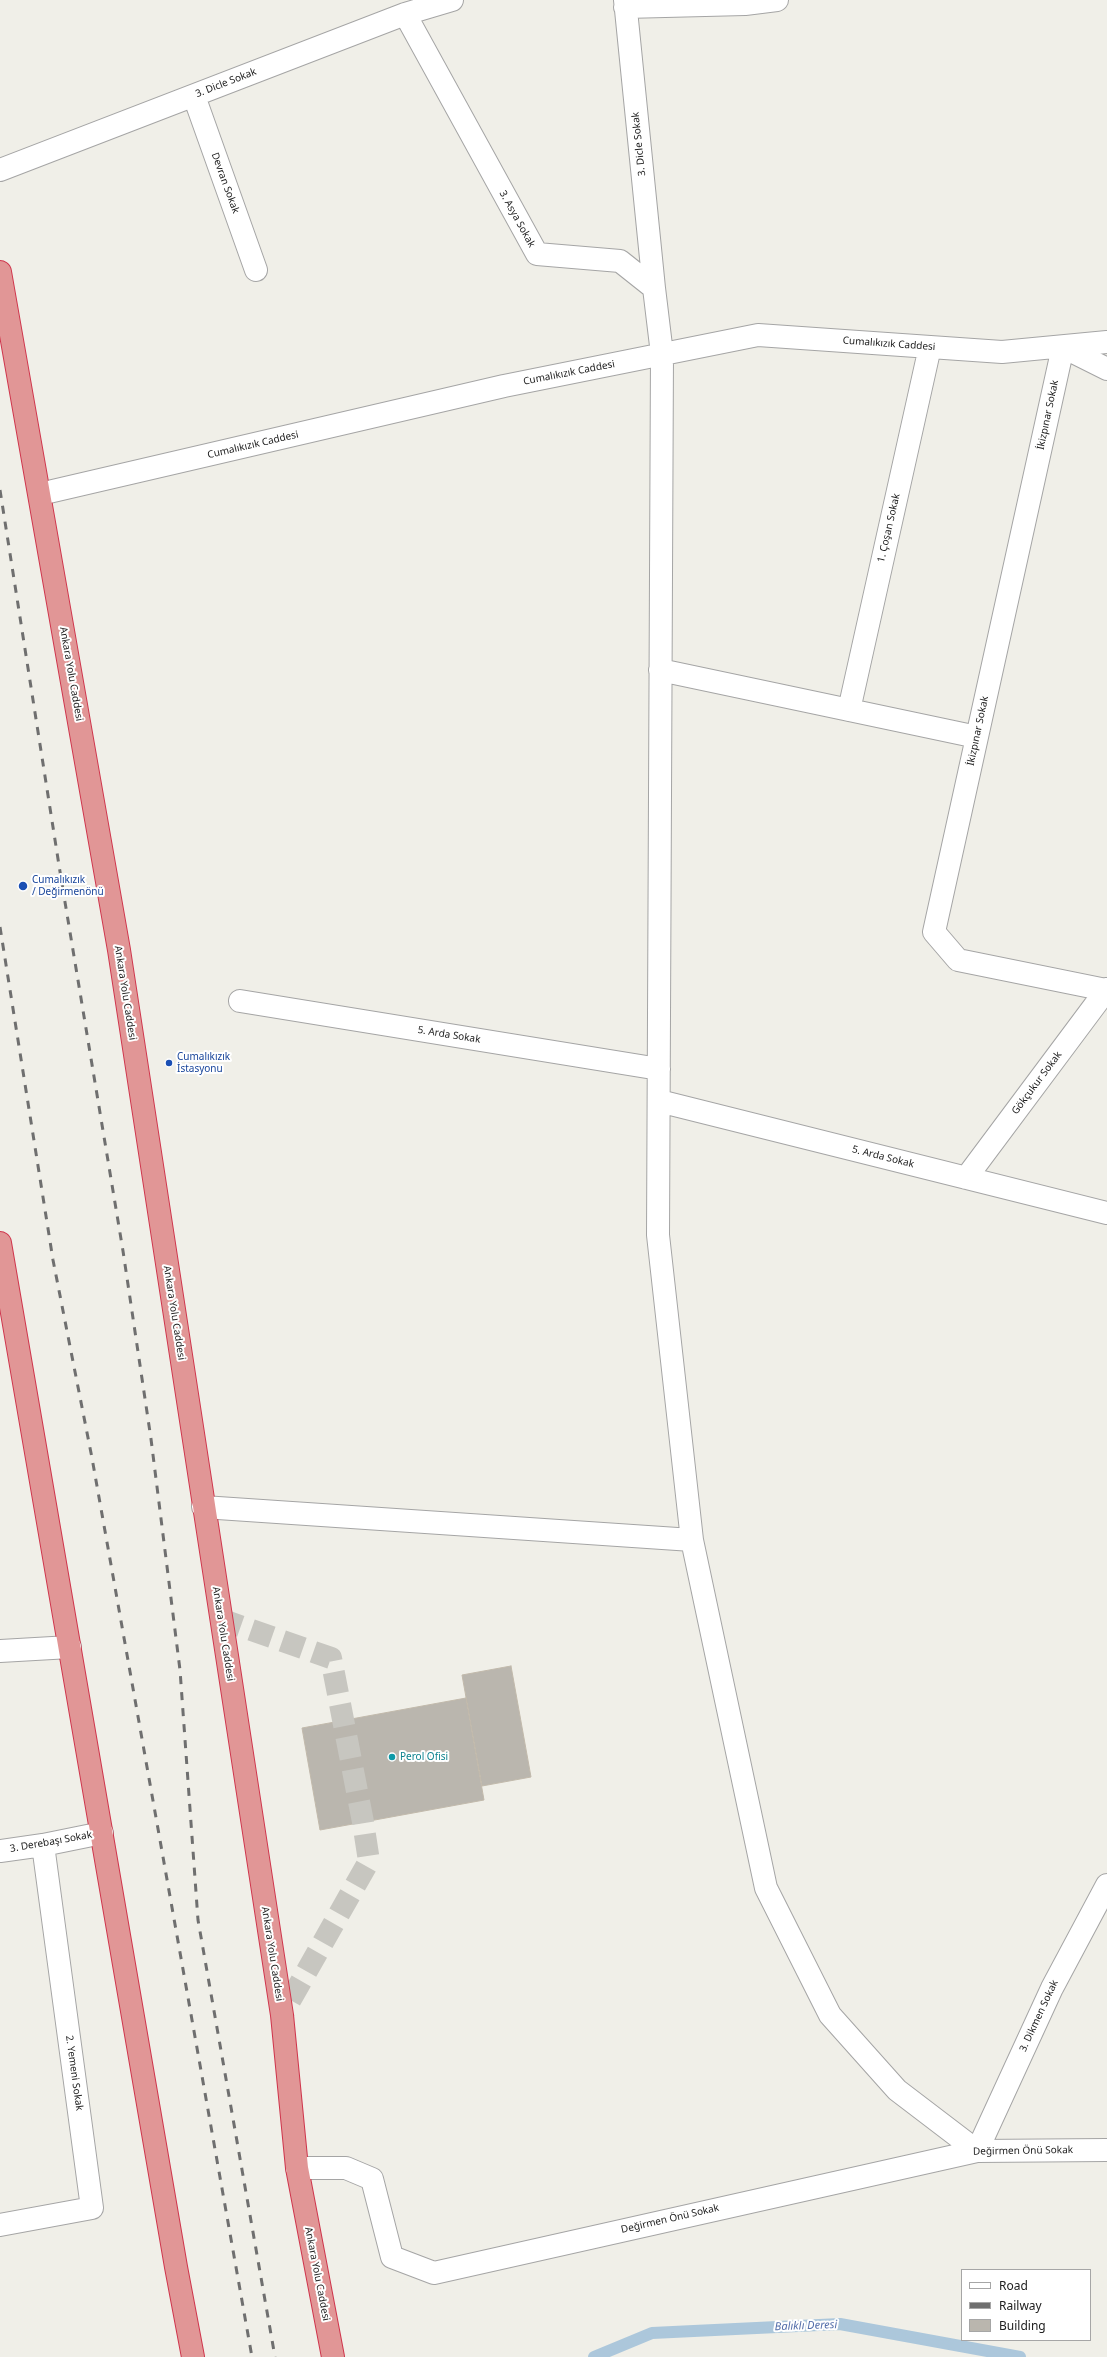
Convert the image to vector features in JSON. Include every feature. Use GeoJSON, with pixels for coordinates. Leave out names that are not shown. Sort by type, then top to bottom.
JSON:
{"type":"FeatureCollection","features":[{"type":"Feature","properties":{"kind":"highway","name":"Ankara Yolu Caddesi"},"geometry":{"type":"LineString","coordinates":[[0,272],[40,494],[118,950],[282,2015],[297,2168],[333,2357]]}},
{"type":"Feature","properties":{"kind":"highway"},"geometry":{"type":"LineString","coordinates":[[0,1243],[176,2267],[193,2357]]}},
{"type":"Feature","properties":{"kind":"street","name":"3. Dicle Sokak"},"geometry":{"type":"LineString","coordinates":[[0,170],[405,14],[452,0]]}},
{"type":"Feature","properties":{"kind":"street"},"geometry":{"type":"LineString","coordinates":[[625,3],[745,4],[777,0]]}},
{"type":"Feature","properties":{"kind":"street","name":"3. Dicle Sokak"},"geometry":{"type":"LineString","coordinates":[[625,3],[654,288]]}},
{"type":"Feature","properties":{"kind":"street","name":"3. Asya Sokak"},"geometry":{"type":"LineString","coordinates":[[405,14],[537,254],[620,261],[654,288]]}},
{"type":"Feature","properties":{"kind":"street","name":"Devran Sokak"},"geometry":{"type":"LineString","coordinates":[[194,96],[256,270]]}},
{"type":"Feature","properties":{"kind":"street"},"geometry":{"type":"LineString","coordinates":[[654,288],[662,354],[658,1235],[692,1540],[766,1888],[830,2015],[897,2090],[976,2151]]}},
{"type":"Feature","properties":{"kind":"street","name":"Cumalıkızık Caddesi"},"geometry":{"type":"LineString","coordinates":[[40,494],[504,386],[758,335],[1002,352],[1107,342]]}},
{"type":"Feature","properties":{"kind":"street","name":"1. Çoşan Sokak"},"geometry":{"type":"LineString","coordinates":[[848,710],[930,347]]}},
{"type":"Feature","properties":{"kind":"street"},"geometry":{"type":"LineString","coordinates":[[1063,347],[1107,369]]}},
{"type":"Feature","properties":{"kind":"street","name":"İkizpınar Sokak"},"geometry":{"type":"LineString","coordinates":[[1063,347],[934,932],[958,960],[1107,989]]}},
{"type":"Feature","properties":{"kind":"street"},"geometry":{"type":"LineString","coordinates":[[660,670],[977,737]]}},
{"type":"Feature","properties":{"kind":"street","name":"Gökçukur Sokak"},"geometry":{"type":"LineString","coordinates":[[966,1178],[1107,989]]}},
{"type":"Feature","properties":{"kind":"street","name":"5. Arda Sokak"},"geometry":{"type":"LineString","coordinates":[[240,1002],[659,1069]]}},
{"type":"Feature","properties":{"kind":"street","name":"5. Arda Sokak"},"geometry":{"type":"LineString","coordinates":[[659,1101],[1107,1213]]}},
{"type":"Feature","properties":{"kind":"street"},"geometry":{"type":"LineString","coordinates":[[203,1507],[692,1540]]}},
{"type":"Feature","properties":{"kind":"street"},"geometry":{"type":"LineString","coordinates":[[0,1651],[70,1647]]}},
{"type":"Feature","properties":{"kind":"street","name":"3. Derebaşı Sokak"},"geometry":{"type":"LineString","coordinates":[[0,1851],[43,1845],[102,1833]]}},
{"type":"Feature","properties":{"kind":"street","name":"2. Yemeni Sokak"},"geometry":{"type":"LineString","coordinates":[[0,2225],[92,2208],[43,1845]]}},
{"type":"Feature","properties":{"kind":"street","name":"3. Dikmen Sokak"},"geometry":{"type":"LineString","coordinates":[[976,2151],[1052,1988],[1107,1885]]}},
{"type":"Feature","properties":{"kind":"street","name":"Değirmen Önü Sokak"},"geometry":{"type":"LineString","coordinates":[[297,2168],[346,2168],[372,2179],[392,2257],[434,2274],[976,2151],[1107,2150]]}},
{"type":"Feature","properties":{"kind":"building"},"geometry":{"type":"Polygon","coordinates":[[[511,1666],[531,1777],[482,1786],[462,1675],[511,1666]]]}},
{"type":"Feature","properties":{"kind":"building","name":"Perol Ofisi"},"geometry":{"type":"Polygon","coordinates":[[[466,1698],[484,1800],[320,1830],[302,1728],[466,1698]]]}},
{"type":"Feature","properties":{"kind":"waterway","name":"Balıklı Deresi"},"geometry":{"type":"LineString","coordinates":[[594,2357],[652,2333],[840,2324],[1020,2357]]}},
{"type":"Feature","properties":{"kind":"tunnel"},"geometry":{"type":"LineString","coordinates":[[220,1619],[331,1658],[363,1822],[369,1861],[282,2015]]}},
{"type":"Feature","properties":{"kind":"railway"},"geometry":{"type":"LineString","coordinates":[[0,490],[61,878],[123,1251],[151,1439],[180,1670],[198,1920],[275,2357]]}},
{"type":"Feature","properties":{"kind":"railway"},"geometry":{"type":"LineString","coordinates":[[0,927],[53,1260],[92,1458],[252,2357]]}},
{"type":"Feature","properties":{"kind":"place","name":"Cumalıkızık / Değirmenönü"},"geometry":{"type":"Point","coordinates":[23,886]}},
{"type":"Feature","properties":{"kind":"place","name":"Cumalıkızık İstasyonu"},"geometry":{"type":"Point","coordinates":[169,1063]}},
{"type":"Feature","properties":{"kind":"place","name":"Perol Ofisi"},"geometry":{"type":"Point","coordinates":[392,1757]}}]}
